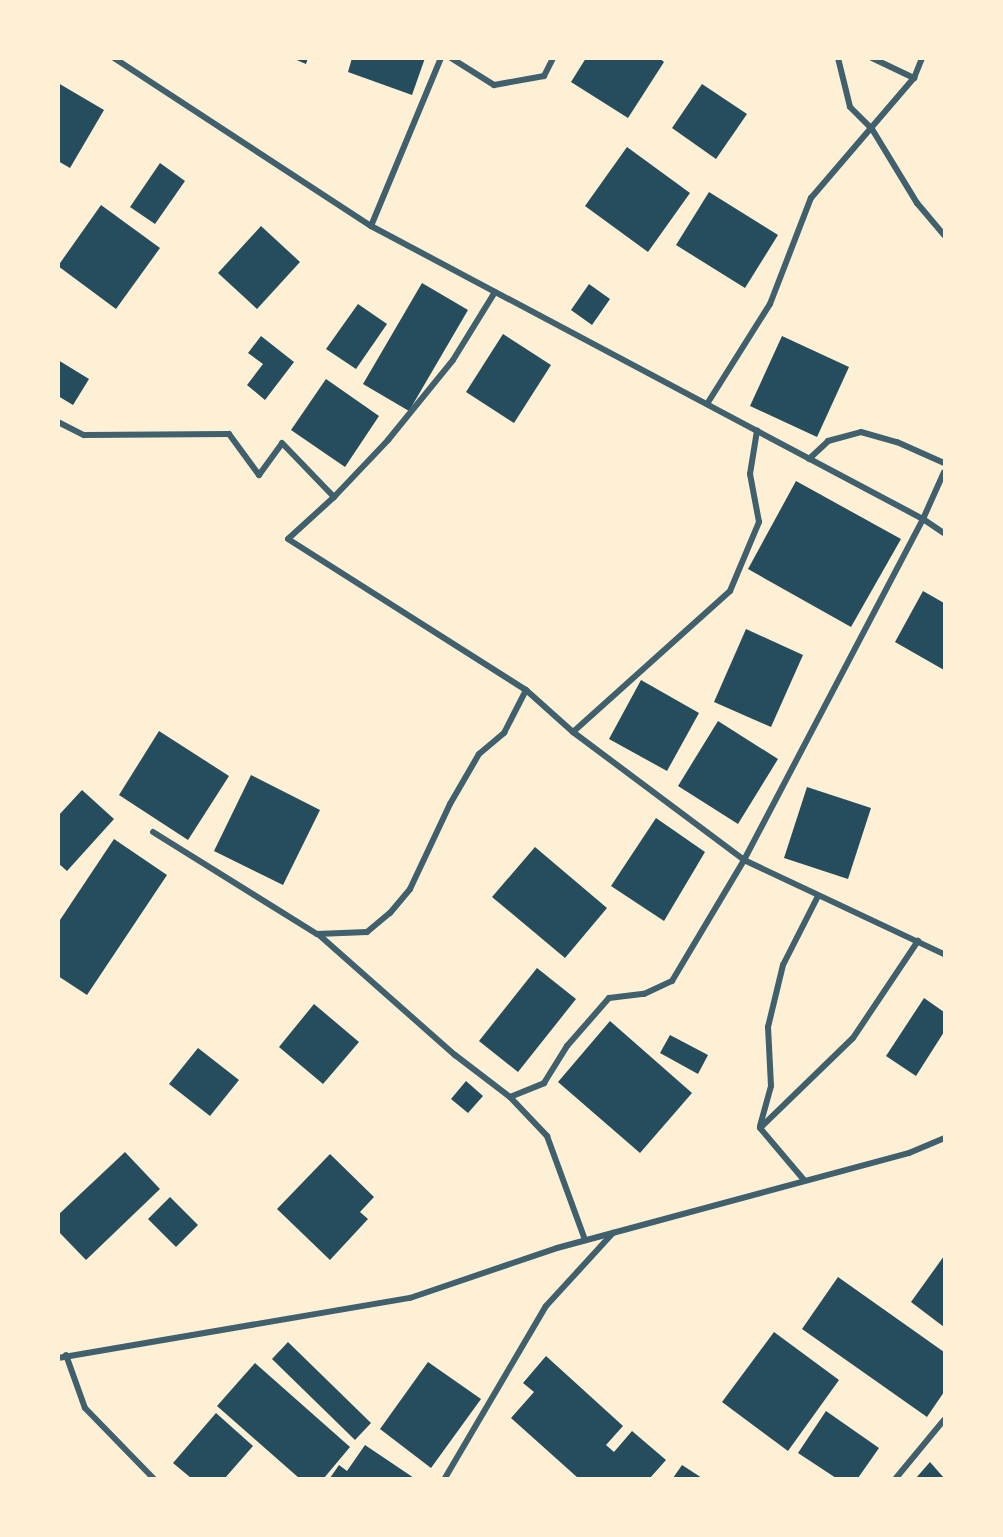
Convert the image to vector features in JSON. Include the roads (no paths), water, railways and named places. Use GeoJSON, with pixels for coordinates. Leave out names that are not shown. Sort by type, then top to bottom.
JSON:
{"type":"FeatureCollection","features":[{"type":"Feature","properties":{"kind":"street"},"geometry":{"type":"LineString","coordinates":[[114,58],[371,226],[924,519],[945,533]]}},
{"type":"Feature","properties":{"kind":"street"},"geometry":{"type":"LineString","coordinates":[[371,226],[441,58]]}},
{"type":"Feature","properties":{"kind":"street"},"geometry":{"type":"LineString","coordinates":[[451,58],[494,85],[544,76],[553,58]]}},
{"type":"Feature","properties":{"kind":"street"},"geometry":{"type":"LineString","coordinates":[[838,58],[850,107],[872,129],[917,203],[945,234]]}},
{"type":"Feature","properties":{"kind":"street"},"geometry":{"type":"LineString","coordinates":[[872,58],[914,78]]}},
{"type":"Feature","properties":{"kind":"street"},"geometry":{"type":"LineString","coordinates":[[708,404],[770,304],[811,198],[914,78],[922,58]]}},
{"type":"Feature","properties":{"kind":"street"},"geometry":{"type":"LineString","coordinates":[[495,292],[453,360],[388,440],[334,497],[288,539],[526,690],[573,732],[744,860],[945,954]]}},
{"type":"Feature","properties":{"kind":"street"},"geometry":{"type":"LineString","coordinates":[[58,422],[84,435],[229,434],[259,475],[282,443],[334,497]]}},
{"type":"Feature","properties":{"kind":"street"},"geometry":{"type":"LineString","coordinates":[[573,732],[730,591],[759,522],[750,474],[757,431]]}},
{"type":"Feature","properties":{"kind":"street"},"geometry":{"type":"LineString","coordinates":[[809,459],[828,441],[861,432],[897,442],[945,463]]}},
{"type":"Feature","properties":{"kind":"street"},"geometry":{"type":"LineString","coordinates":[[510,1096],[544,1083],[567,1046],[609,998],[644,994],[672,981],[744,860],[924,519],[945,472]]}},
{"type":"Feature","properties":{"kind":"street"},"geometry":{"type":"LineString","coordinates":[[317,934],[367,932],[390,914],[410,889],[450,804],[479,754],[504,733],[526,690]]}},
{"type":"Feature","properties":{"kind":"street"},"geometry":{"type":"LineString","coordinates":[[153,832],[317,934],[455,1055],[510,1096],[547,1136],[585,1240]]}},
{"type":"Feature","properties":{"kind":"street"},"geometry":{"type":"LineString","coordinates":[[760,1128],[771,1086],[768,1027],[783,965],[818,896]]}},
{"type":"Feature","properties":{"kind":"street"},"geometry":{"type":"LineString","coordinates":[[760,1128],[853,1038],[918,941]]}},
{"type":"Feature","properties":{"kind":"street"},"geometry":{"type":"LineString","coordinates":[[760,1128],[804,1180]]}},
{"type":"Feature","properties":{"kind":"street"},"geometry":{"type":"LineString","coordinates":[[58,1358],[410,1298],[585,1240],[909,1153],[945,1138]]}},
{"type":"Feature","properties":{"kind":"street"},"geometry":{"type":"LineString","coordinates":[[445,1479],[546,1306],[614,1232]]}},
{"type":"Feature","properties":{"kind":"street"},"geometry":{"type":"LineString","coordinates":[[66,1355],[85,1408],[153,1479]]}},
{"type":"Feature","properties":{"kind":"street"},"geometry":{"type":"LineString","coordinates":[[896,1479],[945,1420]]}}]}
